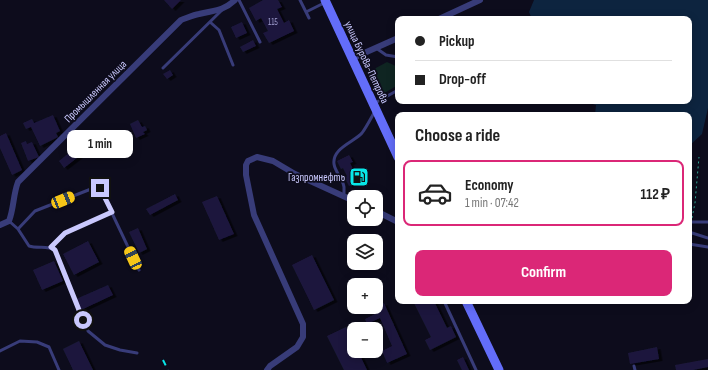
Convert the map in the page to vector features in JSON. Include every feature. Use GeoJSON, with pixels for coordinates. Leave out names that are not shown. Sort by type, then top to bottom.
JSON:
{"type":"FeatureCollection","features":[{"type":"Feature","properties":{"kind":"main road","name":"улица Бурова-Петрова"},"geometry":{"type":"LineString","coordinates":[[325,1],[395,150]]}},
{"type":"Feature","properties":{"kind":"main road"},"geometry":{"type":"LineString","coordinates":[[467,304],[499,370]]}},
{"type":"Feature","properties":{"kind":"street","name":"Промышленная улица"},"geometry":{"type":"LineString","coordinates":[[9,221],[18,182],[181,20],[224,8],[235,0]]}},
{"type":"Feature","properties":{"kind":"street"},"geometry":{"type":"LineString","coordinates":[[445,16],[480,0]]}},
{"type":"Feature","properties":{"kind":"street"},"geometry":{"type":"LineString","coordinates":[[353,58],[395,39]]}},
{"type":"Feature","properties":{"kind":"street"},"geometry":{"type":"LineString","coordinates":[[267,370],[270,366],[297,346],[303,337],[303,324],[254,215],[246,175],[246,165],[248,161],[257,157],[273,161],[296,174],[347,198]]}},
{"type":"Feature","properties":{"kind":"street"},"geometry":{"type":"LineString","coordinates":[[383,214],[395,220]]}},
{"type":"Feature","properties":{"kind":"street"},"geometry":{"type":"LineString","coordinates":[[0,225],[9,221]]}},
{"type":"Feature","properties":{"kind":"lane"},"geometry":{"type":"LineString","coordinates":[[238,0],[260,42]]}},
{"type":"Feature","properties":{"kind":"lane"},"geometry":{"type":"LineString","coordinates":[[300,0],[309,18]]}},
{"type":"Feature","properties":{"kind":"lane"},"geometry":{"type":"LineString","coordinates":[[306,12],[325,1]]}},
{"type":"Feature","properties":{"kind":"lane"},"geometry":{"type":"LineString","coordinates":[[163,68],[224,8]]}},
{"type":"Feature","properties":{"kind":"lane"},"geometry":{"type":"LineString","coordinates":[[210,22],[219,30],[233,65]]}},
{"type":"Feature","properties":{"kind":"lane"},"geometry":{"type":"LineString","coordinates":[[376,48],[386,55],[395,56]]}},
{"type":"Feature","properties":{"kind":"lane"},"geometry":{"type":"LineString","coordinates":[[344,196],[344,185],[339,177],[334,163],[335,156],[342,147],[362,132],[375,107],[395,92]]}},
{"type":"Feature","properties":{"kind":"lane"},"geometry":{"type":"LineString","coordinates":[[18,229],[35,211],[91,189],[100,188],[139,270]]}},
{"type":"Feature","properties":{"kind":"lane"},"geometry":{"type":"LineString","coordinates":[[9,221],[18,229],[29,246],[36,248],[51,247],[65,233],[112,212]]}},
{"type":"Feature","properties":{"kind":"lane"},"geometry":{"type":"LineString","coordinates":[[692,222],[708,222]]}},
{"type":"Feature","properties":{"kind":"lane"},"geometry":{"type":"LineString","coordinates":[[692,233],[708,238]]}},
{"type":"Feature","properties":{"kind":"lane"},"geometry":{"type":"LineString","coordinates":[[692,245],[708,248]]}},
{"type":"Feature","properties":{"kind":"lane"},"geometry":{"type":"LineString","coordinates":[[51,247],[55,250],[88,331],[105,345],[120,350],[138,353]]}},
{"type":"Feature","properties":{"kind":"lane"},"geometry":{"type":"LineString","coordinates":[[445,304],[476,370]]}},
{"type":"Feature","properties":{"kind":"lane"},"geometry":{"type":"LineString","coordinates":[[0,351],[20,341],[37,342],[49,347],[59,370]]}},
{"type":"Feature","properties":{"kind":"lane"},"geometry":{"type":"LineString","coordinates":[[634,366],[635,370]]}},
{"type":"Feature","properties":{"kind":"path"},"geometry":{"type":"LineString","coordinates":[[692,216],[696,203],[699,157]]}},
{"type":"Feature","properties":{"kind":"green space"},"geometry":{"type":"Polygon","coordinates":[[[387,62],[395,66],[395,87],[381,95],[372,74],[374,69],[387,62]]]}},
{"type":"Feature","properties":{"kind":"water"},"geometry":{"type":"Polygon","coordinates":[[[534,0],[708,0],[708,108],[702,134],[692,143],[692,112],[595,112],[596,105],[593,104],[692,104],[692,16],[531,16],[529,12],[534,0]]]}},
{"type":"Feature","properties":{"kind":"building"},"geometry":{"type":"Polygon","coordinates":[[[164,0],[181,0],[172,9],[164,0]]]}},
{"type":"Feature","properties":{"kind":"building"},"geometry":{"type":"Polygon","coordinates":[[[263,0],[278,0],[282,7],[277,9],[284,23],[289,20],[294,31],[269,43],[263,33],[268,31],[261,18],[256,21],[249,8],[263,0]]]}},
{"type":"Feature","properties":{"kind":"building"},"geometry":{"type":"Polygon","coordinates":[[[242,22],[247,33],[236,38],[231,27],[242,22]]]}},
{"type":"Feature","properties":{"kind":"building"},"geometry":{"type":"Polygon","coordinates":[[[253,40],[256,46],[243,52],[240,47],[253,40]]]}},
{"type":"Feature","properties":{"kind":"building"},"geometry":{"type":"Polygon","coordinates":[[[170,70],[173,75],[167,79],[163,74],[170,70]]]}},
{"type":"Feature","properties":{"kind":"building"},"geometry":{"type":"Polygon","coordinates":[[[53,115],[60,131],[56,133],[58,137],[40,146],[31,127],[26,129],[23,123],[32,119],[34,123],[53,115]]]}},
{"type":"Feature","properties":{"kind":"building"},"geometry":{"type":"Polygon","coordinates":[[[138,120],[142,127],[145,126],[147,130],[143,132],[145,134],[136,138],[130,124],[138,120]]]}},
{"type":"Feature","properties":{"kind":"building"},"geometry":{"type":"Polygon","coordinates":[[[123,131],[127,140],[113,146],[109,138],[123,131]]]}},
{"type":"Feature","properties":{"kind":"building"},"geometry":{"type":"Polygon","coordinates":[[[6,133],[22,170],[12,175],[0,148],[0,136],[6,133]]]}},
{"type":"Feature","properties":{"kind":"building"},"geometry":{"type":"Polygon","coordinates":[[[26,141],[27,144],[32,142],[39,157],[28,161],[21,143],[26,141]]]}},
{"type":"Feature","properties":{"kind":"building"},"geometry":{"type":"Polygon","coordinates":[[[80,144],[86,151],[64,168],[59,161],[80,144]]]}},
{"type":"Feature","properties":{"kind":"building"},"geometry":{"type":"Polygon","coordinates":[[[349,155],[353,162],[350,163],[355,173],[358,171],[362,180],[349,186],[345,178],[347,176],[337,161],[349,155]]]}},
{"type":"Feature","properties":{"kind":"building"},"geometry":{"type":"Polygon","coordinates":[[[175,194],[178,200],[150,215],[146,209],[175,194]]]}},
{"type":"Feature","properties":{"kind":"building"},"geometry":{"type":"Polygon","coordinates":[[[217,196],[234,234],[219,240],[202,202],[217,196]]]}},
{"type":"Feature","properties":{"kind":"building"},"geometry":{"type":"Polygon","coordinates":[[[138,228],[147,249],[139,253],[129,232],[138,228]]]}},
{"type":"Feature","properties":{"kind":"building"},"geometry":{"type":"Polygon","coordinates":[[[88,241],[99,262],[74,275],[63,254],[88,241]]]}},
{"type":"Feature","properties":{"kind":"building"},"geometry":{"type":"Polygon","coordinates":[[[312,255],[334,300],[314,310],[292,265],[312,255]]]}},
{"type":"Feature","properties":{"kind":"building"},"geometry":{"type":"Polygon","coordinates":[[[54,261],[63,281],[42,290],[33,270],[54,261]]]}},
{"type":"Feature","properties":{"kind":"building"},"geometry":{"type":"Polygon","coordinates":[[[108,285],[113,295],[81,310],[76,299],[108,285]]]}},
{"type":"Feature","properties":{"kind":"building"},"geometry":{"type":"Polygon","coordinates":[[[383,303],[407,354],[387,363],[383,350],[392,346],[383,322],[380,318],[371,322],[366,322],[365,319],[375,314],[383,314],[383,303]]]}},
{"type":"Feature","properties":{"kind":"building"},"geometry":{"type":"Polygon","coordinates":[[[414,304],[435,304],[447,328],[451,326],[456,337],[430,350],[425,340],[431,337],[414,304]]]}},
{"type":"Feature","properties":{"kind":"building"},"geometry":{"type":"Polygon","coordinates":[[[346,327],[347,358],[361,358],[367,370],[344,370],[327,336],[346,327]]]}},
{"type":"Feature","properties":{"kind":"building"},"geometry":{"type":"Polygon","coordinates":[[[79,341],[93,370],[73,370],[63,349],[79,341]]]}},
{"type":"Feature","properties":{"kind":"building"},"geometry":{"type":"Polygon","coordinates":[[[657,347],[659,359],[630,364],[628,353],[657,347]]]}},
{"type":"Feature","properties":{"kind":"building"},"geometry":{"type":"Polygon","coordinates":[[[463,357],[469,370],[462,370],[457,360],[463,357]]]}},
{"type":"Feature","properties":{"kind":"building"},"geometry":{"type":"Polygon","coordinates":[[[708,359],[708,367],[693,370],[676,370],[675,365],[708,359]]]}},
{"type":"Feature","properties":{"kind":"railway"},"geometry":{"type":"LineString","coordinates":[[163,360],[168,370]]}},
{"type":"Feature","properties":{"kind":"place","name":"Газпромнефть"},"geometry":{"type":"Point","coordinates":[359,177]}},
{"type":"Feature","properties":{"kind":"route"},"geometry":{"type":"LineString","coordinates":[[83,320],[55,250],[51,247],[65,233],[112,212],[100,188]]}}]}
